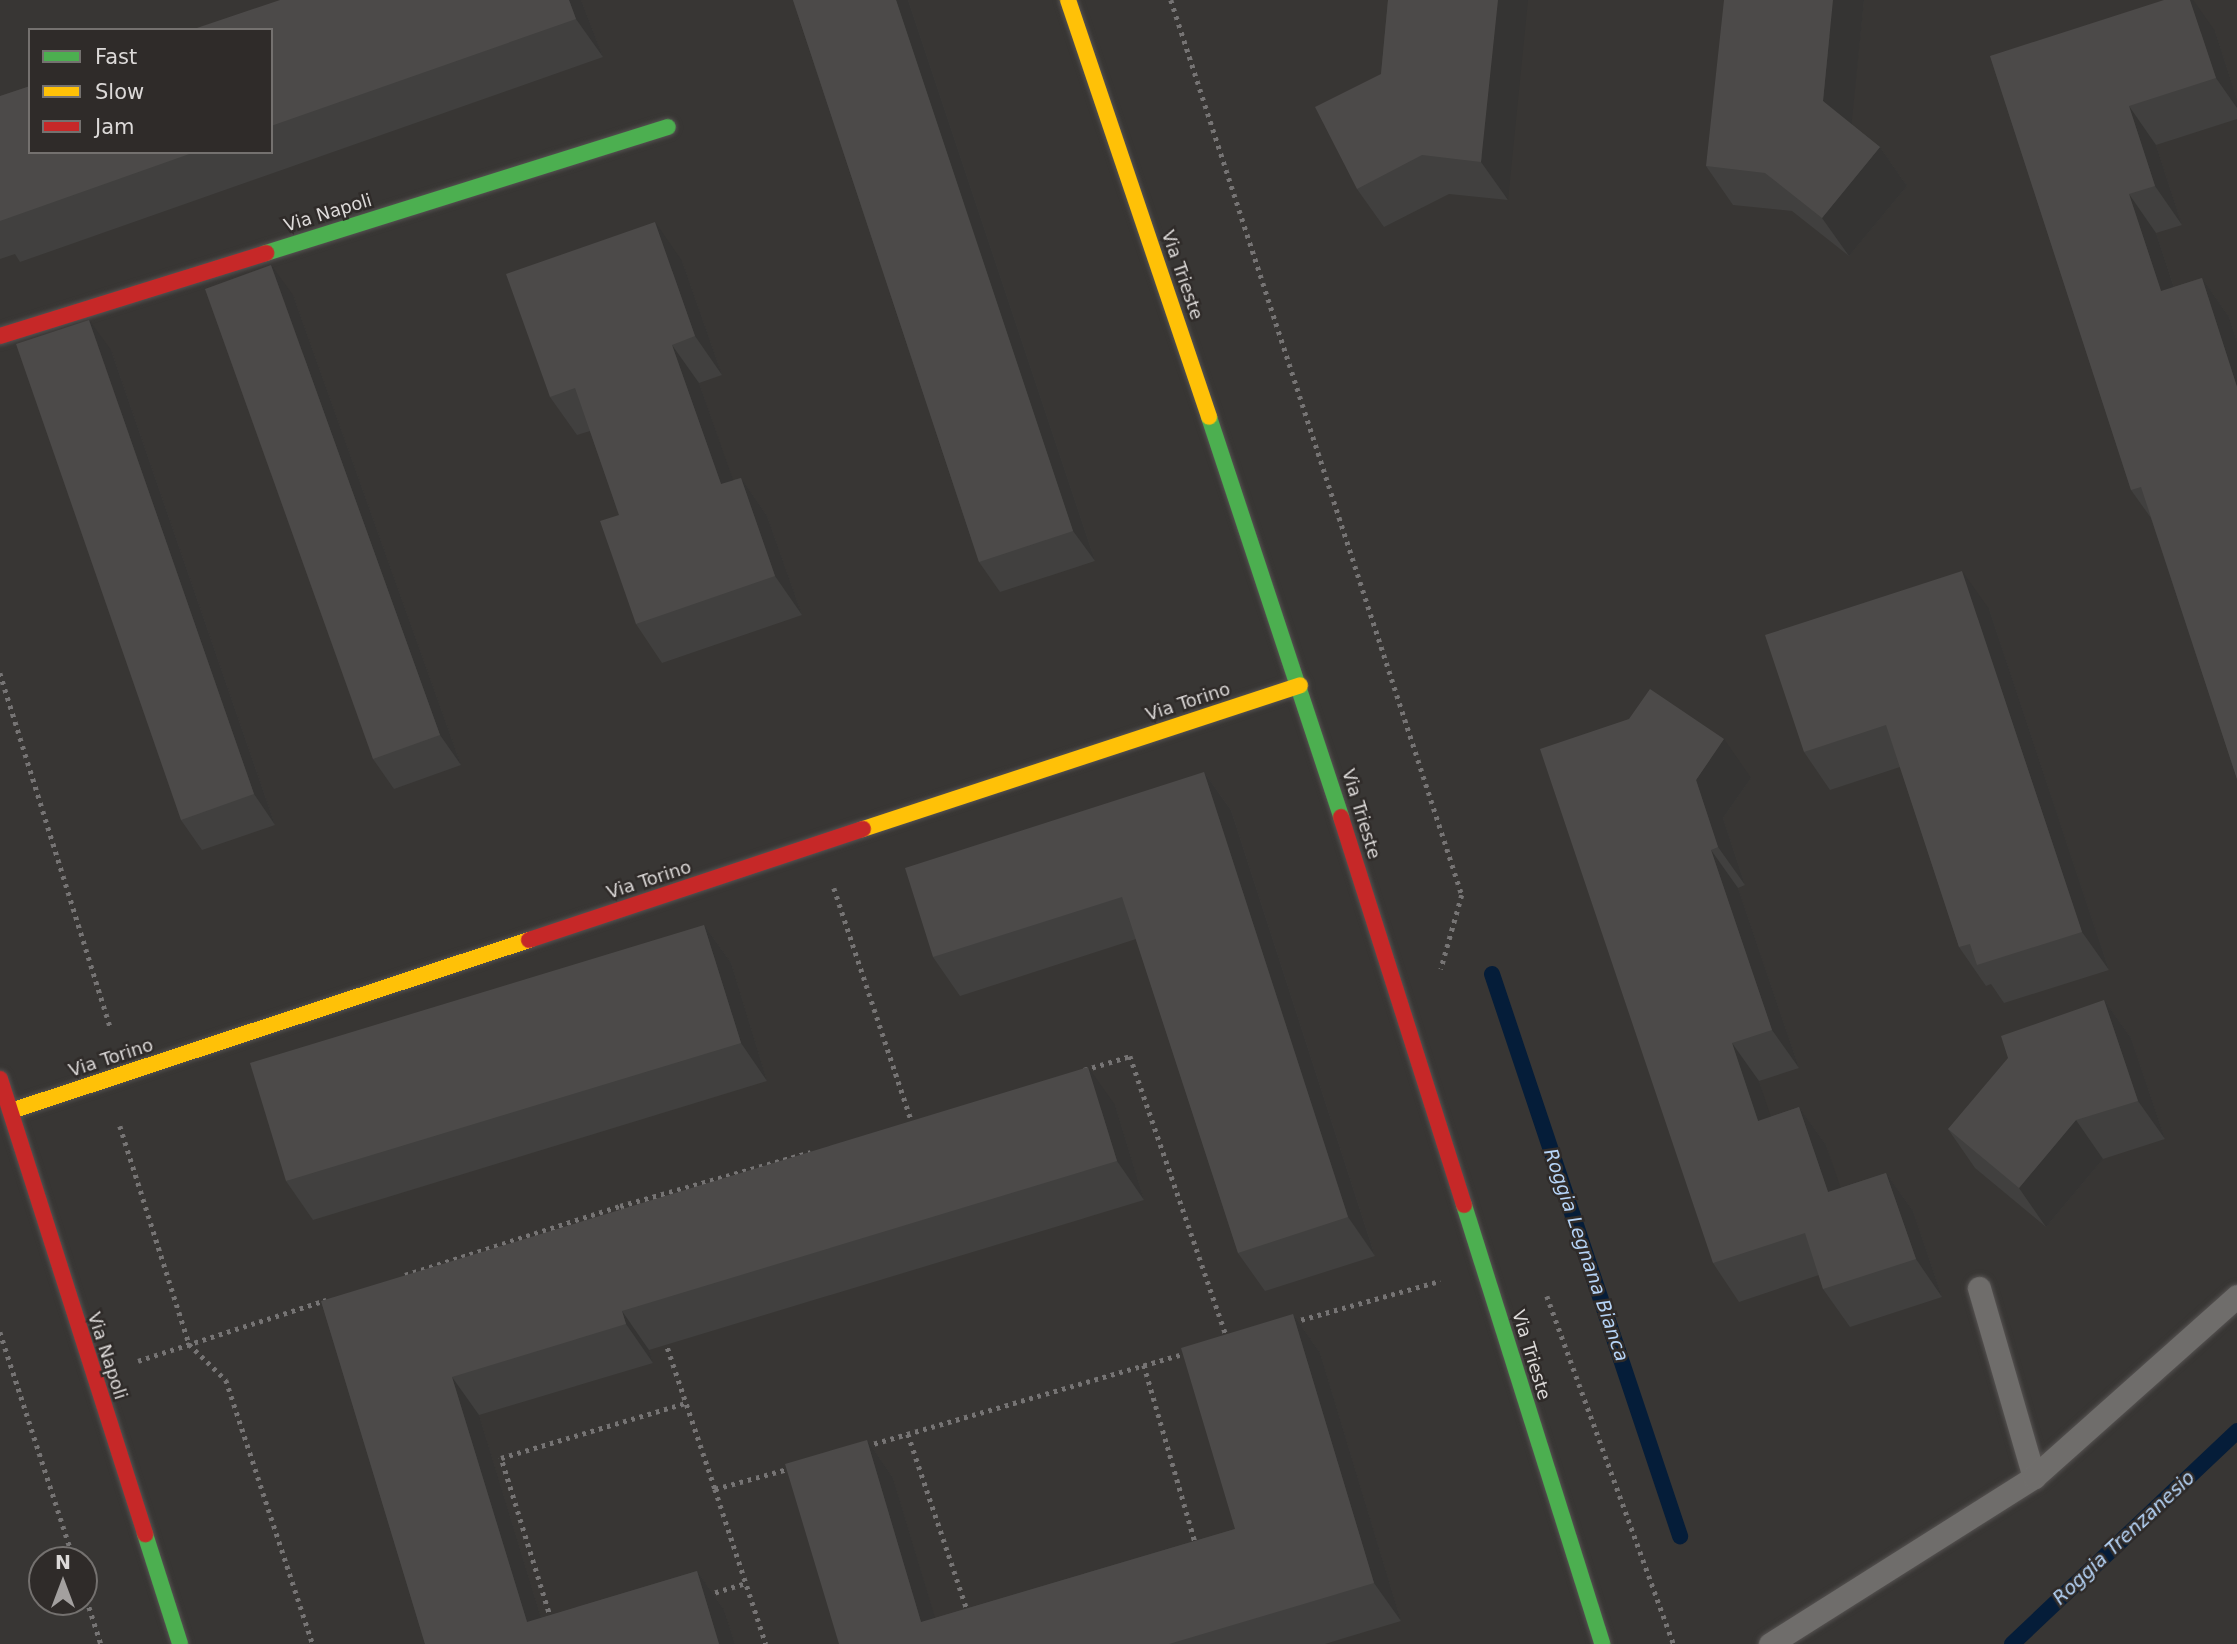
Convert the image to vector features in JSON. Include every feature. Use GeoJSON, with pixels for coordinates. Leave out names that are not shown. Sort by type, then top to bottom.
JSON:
{"type":"FeatureCollection","features":[{"type":"Feature","properties":{"kind":"street","name":"Via Trieste"},"geometry":{"type":"LineString","coordinates":[[1068,0],[1300,685],[1602,1644]]}},
{"type":"Feature","properties":{"kind":"street","name":"Via Napoli"},"geometry":{"type":"LineString","coordinates":[[0,336],[667,127]]}},
{"type":"Feature","properties":{"kind":"street","name":"Via Torino"},"geometry":{"type":"LineString","coordinates":[[11,1111],[1300,685]]}},
{"type":"Feature","properties":{"kind":"street","name":"Via Napoli"},"geometry":{"type":"LineString","coordinates":[[0,1079],[180,1644]]}},
{"type":"Feature","properties":{"kind":"lane"},"geometry":{"type":"LineString","coordinates":[[1979,1288],[2034,1477]]}},
{"type":"Feature","properties":{"kind":"lane"},"geometry":{"type":"LineString","coordinates":[[1770,1644],[2034,1477],[2237,1296]]}},
{"type":"Feature","properties":{"kind":"path"},"geometry":{"type":"LineString","coordinates":[[1171,0],[1462,895],[1438,979]]}},
{"type":"Feature","properties":{"kind":"path"},"geometry":{"type":"LineString","coordinates":[[0,673],[112,1020],[106,1080],[189,1345],[226,1380],[313,1644]]}},
{"type":"Feature","properties":{"kind":"path"},"geometry":{"type":"LineString","coordinates":[[820,844],[909,1124]]}},
{"type":"Feature","properties":{"kind":"path"},"geometry":{"type":"LineString","coordinates":[[1078,1072],[1130,1056],[1228,1341]]}},
{"type":"Feature","properties":{"kind":"path"},"geometry":{"type":"LineString","coordinates":[[896,1127],[922,1119]]}},
{"type":"Feature","properties":{"kind":"path"},"geometry":{"type":"LineString","coordinates":[[397,1278],[620,1206],[817,1150]]}},
{"type":"Feature","properties":{"kind":"path"},"geometry":{"type":"LineString","coordinates":[[620,1206],[625,1219]]}},
{"type":"Feature","properties":{"kind":"path"},"geometry":{"type":"LineString","coordinates":[[1282,1326],[1484,1268]]}},
{"type":"Feature","properties":{"kind":"path"},"geometry":{"type":"LineString","coordinates":[[1545,1292],[1674,1644]]}},
{"type":"Feature","properties":{"kind":"path"},"geometry":{"type":"LineString","coordinates":[[93,1375],[332,1299]]}},
{"type":"Feature","properties":{"kind":"path"},"geometry":{"type":"LineString","coordinates":[[660,1324],[766,1644]]}},
{"type":"Feature","properties":{"kind":"path"},"geometry":{"type":"LineString","coordinates":[[0,1332],[2,1348],[69,1546]]}},
{"type":"Feature","properties":{"kind":"path"},"geometry":{"type":"LineString","coordinates":[[1216,1344],[1242,1337]]}},
{"type":"Feature","properties":{"kind":"path"},"geometry":{"type":"LineString","coordinates":[[856,1449],[1192,1351]]}},
{"type":"Feature","properties":{"kind":"path"},"geometry":{"type":"LineString","coordinates":[[1144,1365],[1199,1556]]}},
{"type":"Feature","properties":{"kind":"path"},"geometry":{"type":"LineString","coordinates":[[553,1627],[501,1458],[686,1403]]}},
{"type":"Feature","properties":{"kind":"path"},"geometry":{"type":"LineString","coordinates":[[908,1434],[972,1625]]}},
{"type":"Feature","properties":{"kind":"path"},"geometry":{"type":"LineString","coordinates":[[715,1489],[805,1464]]}},
{"type":"Feature","properties":{"kind":"path"},"geometry":{"type":"LineString","coordinates":[[696,1598],[746,1583]]}},
{"type":"Feature","properties":{"kind":"path"},"geometry":{"type":"LineString","coordinates":[[92,1616],[101,1644]]}},
{"type":"Feature","properties":{"kind":"building"},"geometry":{"type":"Polygon","coordinates":[[[280,0],[569,0],[576,19],[273,125],[273,28],[197,28],[280,0]]]}},
{"type":"Feature","properties":{"kind":"building"},"geometry":{"type":"Polygon","coordinates":[[[793,0],[896,0],[1073,531],[979,562],[793,0]]]}},
{"type":"Feature","properties":{"kind":"building"},"geometry":{"type":"Polygon","coordinates":[[[1388,0],[1498,0],[1481,162],[1422,155],[1357,189],[1315,107],[1381,74],[1388,0]]]}},
{"type":"Feature","properties":{"kind":"building"},"geometry":{"type":"Polygon","coordinates":[[[1724,0],[1833,0],[1823,101],[1880,147],[1822,218],[1765,173],[1706,166],[1724,0]]]}},
{"type":"Feature","properties":{"kind":"building"},"geometry":{"type":"Polygon","coordinates":[[[2164,0],[2190,0],[2216,78],[2129,106],[2155,186],[2129,194],[2161,291],[2202,278],[2237,387],[2237,779],[2141,487],[2131,490],[1990,56],[2164,0]]]}},
{"type":"Feature","properties":{"kind":"building"},"geometry":{"type":"Polygon","coordinates":[[[28,87],[28,154],[189,154],[0,221],[0,96],[28,87]]]}},
{"type":"Feature","properties":{"kind":"building"},"geometry":{"type":"Polygon","coordinates":[[[655,222],[695,336],[672,345],[721,484],[741,478],[775,576],[636,624],[600,521],[619,515],[575,388],[550,397],[506,274],[655,222]]]}},
{"type":"Feature","properties":{"kind":"building"},"geometry":{"type":"Polygon","coordinates":[[[271,265],[440,735],[373,759],[205,289],[271,265]]]}},
{"type":"Feature","properties":{"kind":"building"},"geometry":{"type":"Polygon","coordinates":[[[89,320],[254,794],[181,820],[16,344],[89,320]]]}},
{"type":"Feature","properties":{"kind":"building"},"geometry":{"type":"Polygon","coordinates":[[[1962,571],[2082,932],[1977,965],[1970,944],[1959,947],[1886,725],[1804,752],[1765,635],[1962,571]]]}},
{"type":"Feature","properties":{"kind":"building"},"geometry":{"type":"Polygon","coordinates":[[[1650,689],[1724,739],[1696,780],[1718,847],[1711,850],[1772,1030],[1732,1043],[1758,1121],[1799,1107],[1828,1192],[1886,1173],[1916,1259],[1823,1289],[1805,1233],[1713,1263],[1540,749],[1629,719],[1650,689]]]}},
{"type":"Feature","properties":{"kind":"building"},"geometry":{"type":"Polygon","coordinates":[[[1204,772],[1348,1217],[1238,1253],[1122,897],[933,957],[905,868],[1204,772]]]}},
{"type":"Feature","properties":{"kind":"building"},"geometry":{"type":"Polygon","coordinates":[[[704,925],[741,1043],[286,1181],[250,1063],[704,925]]]}},
{"type":"Feature","properties":{"kind":"building"},"geometry":{"type":"Polygon","coordinates":[[[2104,1000],[2138,1101],[2076,1120],[2019,1188],[1948,1129],[2008,1058],[2001,1036],[2104,1000]]]}},
{"type":"Feature","properties":{"kind":"building"},"geometry":{"type":"Polygon","coordinates":[[[1088,1067],[1117,1161],[622,1311],[626,1324],[452,1377],[527,1622],[697,1571],[719,1644],[425,1644],[321,1301],[1088,1067]]]}},
{"type":"Feature","properties":{"kind":"building"},"geometry":{"type":"Polygon","coordinates":[[[1293,1314],[1374,1583],[1169,1644],[839,1644],[785,1464],[867,1440],[921,1622],[1235,1529],[1181,1348],[1293,1314]]]}},
{"type":"Feature","properties":{"kind":"waterway","name":"Roggia Legnana Bianca"},"geometry":{"type":"LineString","coordinates":[[1492,974],[1680,1536]]}},
{"type":"Feature","properties":{"kind":"waterway","name":"Roggia Trenzanesio"},"geometry":{"type":"LineString","coordinates":[[2012,1644],[2237,1431]]}},
{"type":"Feature","properties":{"kind":"traffic: fast"},"geometry":{"type":"LineString","coordinates":[[266,253],[668,127]]}},
{"type":"Feature","properties":{"kind":"traffic: fast"},"geometry":{"type":"LineString","coordinates":[[1209,417],[1341,817]]}},
{"type":"Feature","properties":{"kind":"traffic: fast"},"geometry":{"type":"LineString","coordinates":[[1464,1205],[1602,1644]]}},
{"type":"Feature","properties":{"kind":"traffic: fast"},"geometry":{"type":"LineString","coordinates":[[145,1534],[180,1644]]}},
{"type":"Feature","properties":{"kind":"traffic: slow"},"geometry":{"type":"LineString","coordinates":[[1068,0],[1209,417]]}},
{"type":"Feature","properties":{"kind":"traffic: slow"},"geometry":{"type":"LineString","coordinates":[[863,829],[1300,685]]}},
{"type":"Feature","properties":{"kind":"traffic: slow"},"geometry":{"type":"LineString","coordinates":[[11,1111],[529,940]]}},
{"type":"Feature","properties":{"kind":"traffic: jam"},"geometry":{"type":"LineString","coordinates":[[0,336],[266,253]]}},
{"type":"Feature","properties":{"kind":"traffic: jam"},"geometry":{"type":"LineString","coordinates":[[1341,817],[1464,1205]]}},
{"type":"Feature","properties":{"kind":"traffic: jam"},"geometry":{"type":"LineString","coordinates":[[529,940],[863,829]]}},
{"type":"Feature","properties":{"kind":"traffic: jam"},"geometry":{"type":"LineString","coordinates":[[0,1079],[145,1534]]}}]}
